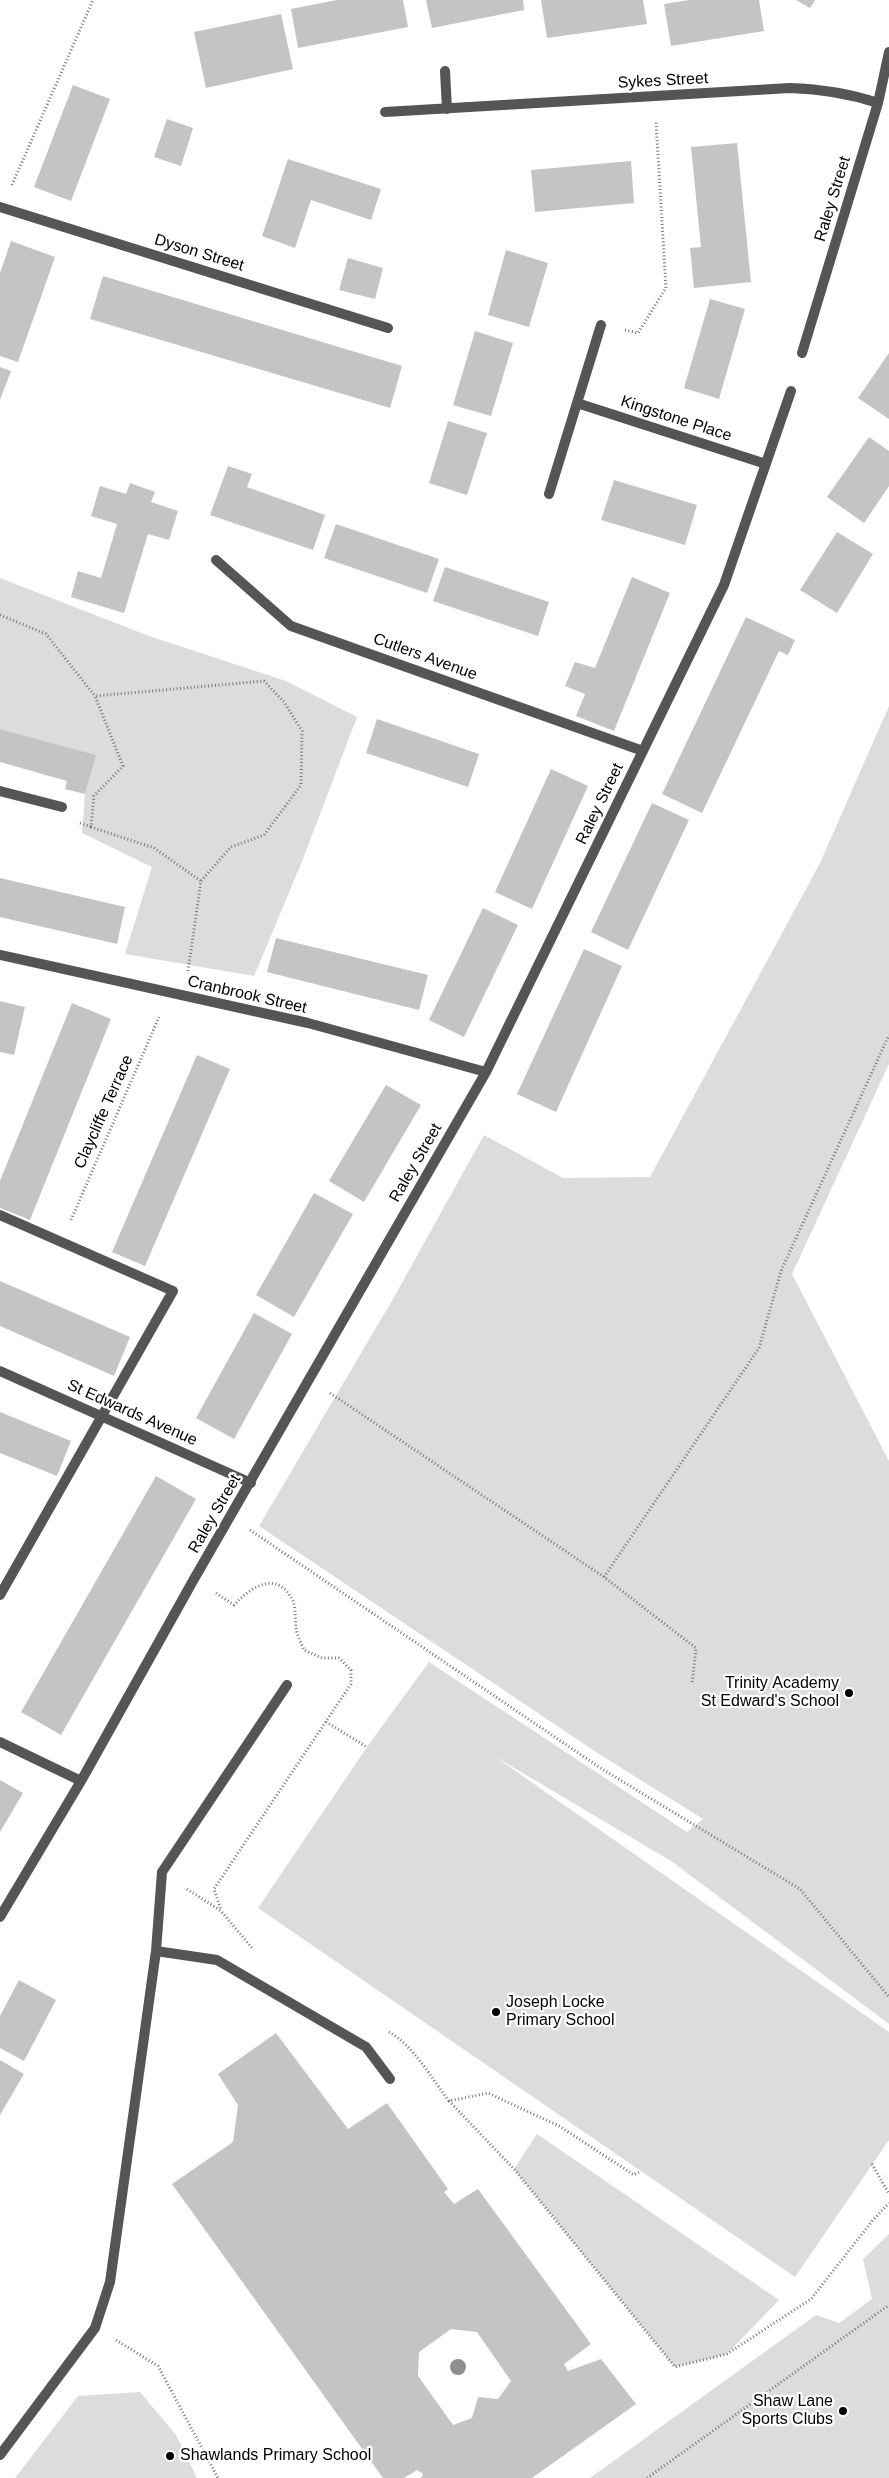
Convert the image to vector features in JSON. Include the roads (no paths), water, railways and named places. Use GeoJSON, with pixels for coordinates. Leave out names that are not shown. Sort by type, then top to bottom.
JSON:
{"type":"FeatureCollection","features":[{"type":"Feature","properties":{"kind":"street","name":"Raley Street"},"geometry":{"type":"LineString","coordinates":[[802,353],[882,98],[889,52]]}},
{"type":"Feature","properties":{"kind":"street"},"geometry":{"type":"LineString","coordinates":[[445,71],[448,109]]}},
{"type":"Feature","properties":{"kind":"street","name":"Sykes Street"},"geometry":{"type":"LineString","coordinates":[[385,112],[790,88],[822,89],[882,98]]}},
{"type":"Feature","properties":{"kind":"street","name":"Dyson Street"},"geometry":{"type":"LineString","coordinates":[[1,207],[388,328]]}},
{"type":"Feature","properties":{"kind":"street"},"geometry":{"type":"LineString","coordinates":[[549,494],[601,325]]}},
{"type":"Feature","properties":{"kind":"street","name":"Raley Street"},"geometry":{"type":"LineString","coordinates":[[0,1917],[81,1781],[251,1483],[308,1379],[486,1072],[724,585],[792,391]]}},
{"type":"Feature","properties":{"kind":"street","name":"Kingstone Place"},"geometry":{"type":"LineString","coordinates":[[577,403],[766,464]]}},
{"type":"Feature","properties":{"kind":"street","name":"Cutlers Avenue"},"geometry":{"type":"LineString","coordinates":[[216,560],[291,626],[643,750]]}},
{"type":"Feature","properties":{"kind":"street"},"geometry":{"type":"LineString","coordinates":[[0,791],[62,807]]}},
{"type":"Feature","properties":{"kind":"street","name":"Cranbrook Street"},"geometry":{"type":"LineString","coordinates":[[0,955],[308,1023],[486,1072]]}},
{"type":"Feature","properties":{"kind":"street"},"geometry":{"type":"LineString","coordinates":[[0,1215],[173,1291],[104,1416],[0,1595]]}},
{"type":"Feature","properties":{"kind":"street","name":"St Edwards Avenue"},"geometry":{"type":"LineString","coordinates":[[0,1371],[251,1483]]}},
{"type":"Feature","properties":{"kind":"street"},"geometry":{"type":"LineString","coordinates":[[0,2455],[95,2328],[110,2282],[156,1951],[162,1872],[287,1685]]}},
{"type":"Feature","properties":{"kind":"street"},"geometry":{"type":"LineString","coordinates":[[0,1742],[81,1781]]}},
{"type":"Feature","properties":{"kind":"street"},"geometry":{"type":"LineString","coordinates":[[156,1951],[217,1960],[366,2047],[390,2078]]}},
{"type":"Feature","properties":{"kind":"place","name":"Trinity Academy St Edward's School"},"geometry":{"type":"Point","coordinates":[849,1693]}},
{"type":"Feature","properties":{"kind":"place","name":"Joseph Locke Primary School"},"geometry":{"type":"Point","coordinates":[496,2012]}},
{"type":"Feature","properties":{"kind":"place","name":"Shaw Lane Sports Clubs"},"geometry":{"type":"Point","coordinates":[843,2411]}},
{"type":"Feature","properties":{"kind":"place","name":"Shawlands Primary School"},"geometry":{"type":"Point","coordinates":[170,2456]}}]}
